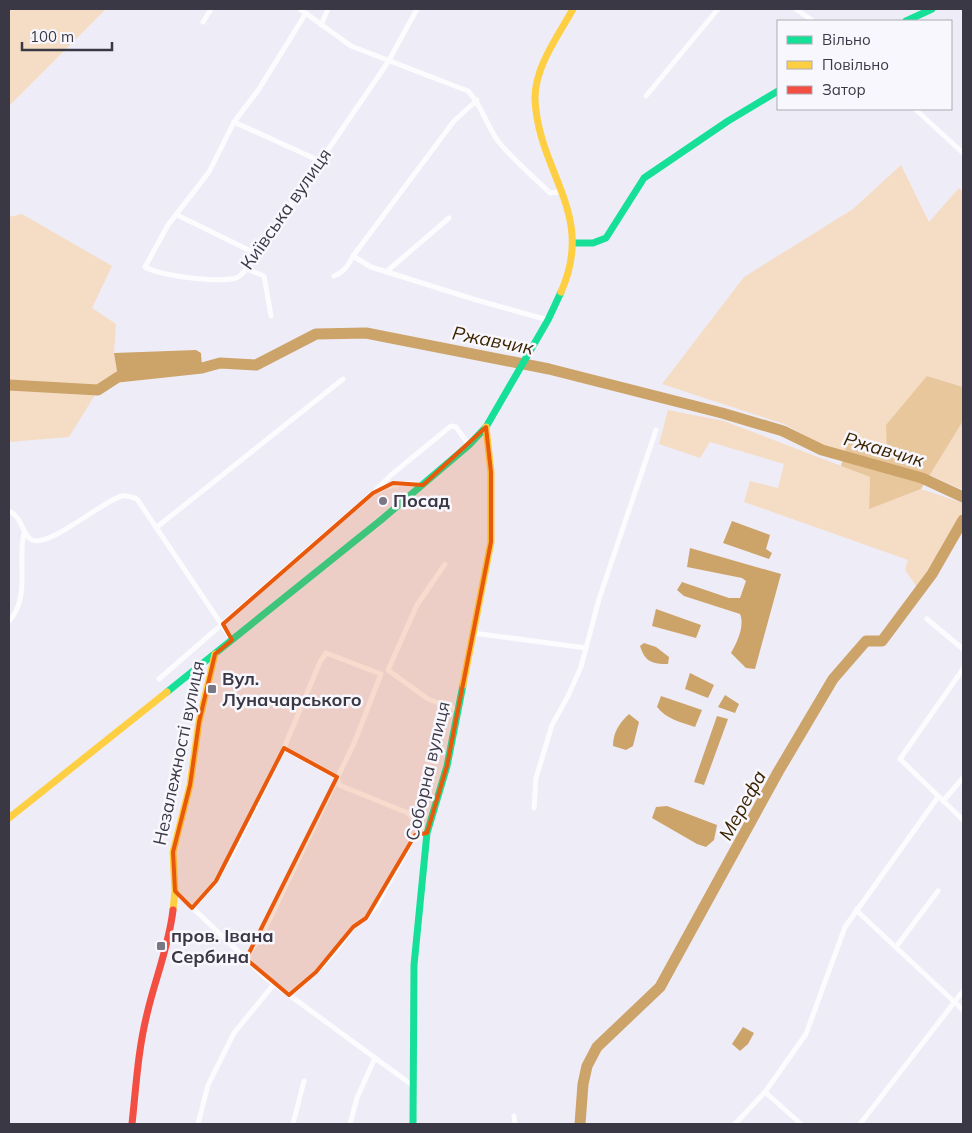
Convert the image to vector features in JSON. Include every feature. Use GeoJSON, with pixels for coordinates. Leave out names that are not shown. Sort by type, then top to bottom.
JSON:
{"type":"FeatureCollection","features":[{"type":"Feature","properties":{"kind":"main road"},"geometry":{"type":"LineString","coordinates":[[9,818],[423,485],[469,445],[486,427],[515,380],[548,320],[569,272],[573,243],[571,220],[563,191],[541,135],[535,99],[540,70],[573,9]]}},
{"type":"Feature","properties":{"kind":"main road"},"geometry":{"type":"LineString","coordinates":[[908,20],[932,9]]}},
{"type":"Feature","properties":{"kind":"main road"},"geometry":{"type":"LineString","coordinates":[[573,243],[593,243],[606,238],[644,178],[728,121],[777,92]]}},
{"type":"Feature","properties":{"kind":"main road","name":"Соборна вулиця"},"geometry":{"type":"LineString","coordinates":[[413,1124],[414,965],[427,833],[447,766],[491,542],[491,472],[486,427]]}},
{"type":"Feature","properties":{"kind":"main road","name":"Незалежності вулиця"},"geometry":{"type":"LineString","coordinates":[[132,1124],[139,1057],[147,1014],[170,936],[175,891],[173,852],[190,785],[199,722],[215,654]]}},
{"type":"Feature","properties":{"kind":"street"},"geometry":{"type":"LineString","coordinates":[[202,22],[212,9]]}},
{"type":"Feature","properties":{"kind":"street"},"geometry":{"type":"LineString","coordinates":[[300,9],[351,46],[388,62],[468,91],[477,100],[489,126],[510,154],[550,192],[563,191]]}},
{"type":"Feature","properties":{"kind":"street"},"geometry":{"type":"LineString","coordinates":[[320,25],[328,9]]}},
{"type":"Feature","properties":{"kind":"street","name":"Київська вулиця"},"geometry":{"type":"LineString","coordinates":[[177,215],[168,225],[145,267],[162,275],[224,280],[238,278],[247,269],[388,62],[417,9]]}},
{"type":"Feature","properties":{"kind":"street"},"geometry":{"type":"LineString","coordinates":[[646,96],[718,9]]}},
{"type":"Feature","properties":{"kind":"street"},"geometry":{"type":"LineString","coordinates":[[796,9],[812,20]]}},
{"type":"Feature","properties":{"kind":"street"},"geometry":{"type":"LineString","coordinates":[[257,254],[177,215],[209,172],[234,122],[259,89],[306,13]]}},
{"type":"Feature","properties":{"kind":"street"},"geometry":{"type":"LineString","coordinates":[[334,276],[345,269],[454,121],[477,100]]}},
{"type":"Feature","properties":{"kind":"street"},"geometry":{"type":"LineString","coordinates":[[916,110],[963,153]]}},
{"type":"Feature","properties":{"kind":"street"},"geometry":{"type":"LineString","coordinates":[[234,122],[320,161]]}},
{"type":"Feature","properties":{"kind":"street"},"geometry":{"type":"LineString","coordinates":[[386,272],[449,218]]}},
{"type":"Feature","properties":{"kind":"street"},"geometry":{"type":"LineString","coordinates":[[353,256],[372,267],[386,272],[548,320]]}},
{"type":"Feature","properties":{"kind":"street"},"geometry":{"type":"LineString","coordinates":[[247,269],[264,276],[271,316]]}},
{"type":"Feature","properties":{"kind":"street"},"geometry":{"type":"LineString","coordinates":[[157,528],[343,378]]}},
{"type":"Feature","properties":{"kind":"street"},"geometry":{"type":"LineString","coordinates":[[158,679],[373,493],[391,475],[452,426],[456,427],[469,445]]}},
{"type":"Feature","properties":{"kind":"street"},"geometry":{"type":"LineString","coordinates":[[534,808],[536,778],[552,725],[568,696],[586,648],[599,599],[656,430]]}},
{"type":"Feature","properties":{"kind":"street"},"geometry":{"type":"LineString","coordinates":[[373,493],[393,483],[409,482],[423,485]]}},
{"type":"Feature","properties":{"kind":"street"},"geometry":{"type":"LineString","coordinates":[[20,546],[32,540],[42,540],[83,520],[120,496],[128,495],[144,506],[232,640]]}},
{"type":"Feature","properties":{"kind":"street"},"geometry":{"type":"LineString","coordinates":[[9,511],[20,520],[24,533],[32,540]]}},
{"type":"Feature","properties":{"kind":"street"},"geometry":{"type":"LineString","coordinates":[[9,621],[16,610],[22,587],[20,546],[24,533]]}},
{"type":"Feature","properties":{"kind":"street"},"geometry":{"type":"LineString","coordinates":[[246,960],[266,927],[355,741],[381,674],[388,670],[417,605],[445,564]]}},
{"type":"Feature","properties":{"kind":"street"},"geometry":{"type":"LineString","coordinates":[[927,619],[963,648]]}},
{"type":"Feature","properties":{"kind":"street"},"geometry":{"type":"LineString","coordinates":[[473,633],[586,648]]}},
{"type":"Feature","properties":{"kind":"street"},"geometry":{"type":"LineString","coordinates":[[192,908],[216,881],[232,853],[284,748],[320,662],[326,653],[381,674]]}},
{"type":"Feature","properties":{"kind":"street"},"geometry":{"type":"LineString","coordinates":[[963,669],[900,759],[963,820]]}},
{"type":"Feature","properties":{"kind":"street"},"geometry":{"type":"LineString","coordinates":[[388,670],[428,699],[458,710]]}},
{"type":"Feature","properties":{"kind":"street"},"geometry":{"type":"LineString","coordinates":[[284,748],[337,777],[339,785],[408,813],[427,833]]}},
{"type":"Feature","properties":{"kind":"street"},"geometry":{"type":"LineString","coordinates":[[943,801],[963,778]]}},
{"type":"Feature","properties":{"kind":"street"},"geometry":{"type":"LineString","coordinates":[[736,1124],[765,1092],[806,1034],[845,927],[938,797]]}},
{"type":"Feature","properties":{"kind":"street"},"geometry":{"type":"LineString","coordinates":[[289,995],[316,972],[353,927],[366,918],[376,906],[415,835],[427,833]]}},
{"type":"Feature","properties":{"kind":"street"},"geometry":{"type":"LineString","coordinates":[[175,891],[246,960],[274,984],[412,1084]]}},
{"type":"Feature","properties":{"kind":"street"},"geometry":{"type":"LineString","coordinates":[[896,947],[938,891]]}},
{"type":"Feature","properties":{"kind":"street"},"geometry":{"type":"LineString","coordinates":[[856,910],[963,1010]]}},
{"type":"Feature","properties":{"kind":"street"},"geometry":{"type":"LineString","coordinates":[[198,1124],[208,1085],[234,1033],[274,984]]}},
{"type":"Feature","properties":{"kind":"street"},"geometry":{"type":"LineString","coordinates":[[860,1124],[963,991]]}},
{"type":"Feature","properties":{"kind":"street"},"geometry":{"type":"LineString","coordinates":[[350,1124],[357,1098],[375,1058]]}},
{"type":"Feature","properties":{"kind":"street"},"geometry":{"type":"LineString","coordinates":[[293,1124],[304,1081]]}},
{"type":"Feature","properties":{"kind":"street"},"geometry":{"type":"LineString","coordinates":[[765,1092],[801,1124]]}},
{"type":"Feature","properties":{"kind":"street"},"geometry":{"type":"LineString","coordinates":[[514,1116],[515,1124]]}},
{"type":"Feature","properties":{"kind":"highlighted area"},"geometry":{"type":"Polygon","coordinates":[[[486,427],[491,472],[491,542],[447,766],[427,833],[415,835],[366,918],[353,927],[316,972],[289,995],[246,959],[337,777],[284,748],[216,881],[192,908],[175,891],[173,852],[190,785],[199,722],[215,654],[232,640],[223,624],[373,493],[393,483],[423,485],[486,427]]]}},
{"type":"Feature","properties":{"kind":"shaded area"},"geometry":{"type":"Polygon","coordinates":[[[9,9],[106,9],[9,106],[9,9]]]}},
{"type":"Feature","properties":{"kind":"shaded area"},"geometry":{"type":"Polygon","coordinates":[[[901,165],[929,222],[959,188],[963,192],[963,387],[927,376],[887,453],[848,439],[843,456],[784,424],[662,384],[744,277],[853,209],[901,165]]]}},
{"type":"Feature","properties":{"kind":"shaded area"},"geometry":{"type":"Polygon","coordinates":[[[22,214],[112,266],[92,308],[116,324],[114,353],[118,377],[98,390],[69,437],[9,442],[9,217],[22,214]]]}},
{"type":"Feature","properties":{"kind":"shaded area"},"geometry":{"type":"Polygon","coordinates":[[[196,350],[201,353],[202,368],[118,377],[114,353],[196,350]]]}},
{"type":"Feature","properties":{"kind":"shaded area"},"geometry":{"type":"Polygon","coordinates":[[[927,376],[963,387],[963,421],[921,489],[869,509],[870,477],[841,466],[848,439],[887,453],[886,425],[927,376]]]}},
{"type":"Feature","properties":{"kind":"shaded area"},"geometry":{"type":"Polygon","coordinates":[[[668,410],[724,421],[870,477],[869,508],[921,489],[963,503],[963,515],[917,587],[905,570],[908,560],[744,502],[750,481],[778,488],[784,464],[710,442],[700,458],[659,444],[668,410]]]}},
{"type":"Feature","properties":{"kind":"shaded area"},"geometry":{"type":"Polygon","coordinates":[[[963,421],[963,490],[929,475],[963,421]]]}},
{"type":"Feature","properties":{"kind":"shaded area"},"geometry":{"type":"Polygon","coordinates":[[[732,521],[770,535],[766,549],[772,553],[769,559],[723,543],[732,521]]]}},
{"type":"Feature","properties":{"kind":"shaded area"},"geometry":{"type":"Polygon","coordinates":[[[690,548],[781,574],[755,669],[746,668],[731,653],[741,629],[740,614],[684,596],[677,590],[682,582],[729,598],[740,598],[746,581],[742,578],[687,567],[690,548]]]}},
{"type":"Feature","properties":{"kind":"shaded area"},"geometry":{"type":"Polygon","coordinates":[[[656,609],[701,625],[696,638],[652,626],[656,609]]]}},
{"type":"Feature","properties":{"kind":"shaded area"},"geometry":{"type":"Polygon","coordinates":[[[644,643],[656,647],[669,657],[668,664],[653,663],[647,659],[640,646],[644,643]]]}},
{"type":"Feature","properties":{"kind":"shaded area"},"geometry":{"type":"Polygon","coordinates":[[[690,673],[714,685],[708,698],[685,689],[690,673]]]}},
{"type":"Feature","properties":{"kind":"shaded area"},"geometry":{"type":"Polygon","coordinates":[[[725,695],[739,704],[735,713],[718,707],[725,695]]]}},
{"type":"Feature","properties":{"kind":"shaded area"},"geometry":{"type":"Polygon","coordinates":[[[661,696],[702,710],[695,727],[674,720],[661,711],[657,707],[661,696]]]}},
{"type":"Feature","properties":{"kind":"shaded area"},"geometry":{"type":"Polygon","coordinates":[[[629,714],[639,722],[633,746],[626,750],[613,746],[613,741],[617,728],[629,714]]]}},
{"type":"Feature","properties":{"kind":"shaded area"},"geometry":{"type":"Polygon","coordinates":[[[717,716],[728,719],[704,785],[694,782],[717,716]]]}},
{"type":"Feature","properties":{"kind":"shaded area"},"geometry":{"type":"Polygon","coordinates":[[[667,806],[717,825],[714,840],[706,847],[697,844],[652,818],[656,807],[667,806]]]}},
{"type":"Feature","properties":{"kind":"shaded area"},"geometry":{"type":"Polygon","coordinates":[[[743,1027],[754,1033],[748,1044],[740,1051],[732,1044],[743,1027]]]}},
{"type":"Feature","properties":{"kind":"waterway","name":"Ржавчик"},"geometry":{"type":"LineString","coordinates":[[9,385],[98,390],[118,377],[202,368],[220,363],[256,365],[316,334],[366,333],[549,369],[722,413],[783,431],[822,450],[922,478],[963,497]]}},
{"type":"Feature","properties":{"kind":"waterway","name":"Мерефа"},"geometry":{"type":"LineString","coordinates":[[580,1124],[583,1084],[587,1066],[597,1047],[660,987],[778,772],[833,679],[866,641],[882,641],[932,574],[963,520]]}},
{"type":"Feature","properties":{"kind":"traffic: fast"},"geometry":{"type":"LineString","coordinates":[[908,20],[932,9]]}},
{"type":"Feature","properties":{"kind":"traffic: fast"},"geometry":{"type":"LineString","coordinates":[[573,243],[593,243],[606,238],[644,178],[728,121],[777,92]]}},
{"type":"Feature","properties":{"kind":"traffic: fast"},"geometry":{"type":"LineString","coordinates":[[167,692],[381,520],[469,445],[486,427],[548,320],[561,292]]}},
{"type":"Feature","properties":{"kind":"traffic: fast"},"geometry":{"type":"LineString","coordinates":[[413,1124],[414,965],[427,833],[447,766],[463,685]]}},
{"type":"Feature","properties":{"kind":"traffic: slow"},"geometry":{"type":"LineString","coordinates":[[561,292],[570,264],[572,239],[569,216],[563,194],[546,150],[539,126],[535,100],[538,76],[543,64],[573,9]]}},
{"type":"Feature","properties":{"kind":"traffic: slow"},"geometry":{"type":"LineString","coordinates":[[463,685],[491,542],[491,472],[486,427]]}},
{"type":"Feature","properties":{"kind":"traffic: slow"},"geometry":{"type":"LineString","coordinates":[[173,910],[175,891],[173,852],[190,785],[199,722],[215,654]]}},
{"type":"Feature","properties":{"kind":"traffic: slow"},"geometry":{"type":"LineString","coordinates":[[9,818],[167,692]]}},
{"type":"Feature","properties":{"kind":"traffic: jam"},"geometry":{"type":"LineString","coordinates":[[132,1124],[141,1041],[168,937],[173,910]]}},
{"type":"Feature","properties":{"kind":"place","name":"Посад"},"geometry":{"type":"Point","coordinates":[383,501]}},
{"type":"Feature","properties":{"kind":"place","name":"Вул. Луначарського"},"geometry":{"type":"Point","coordinates":[212,689]}},
{"type":"Feature","properties":{"kind":"place","name":"пров. Івана Сербина"},"geometry":{"type":"Point","coordinates":[161,946]}}]}
